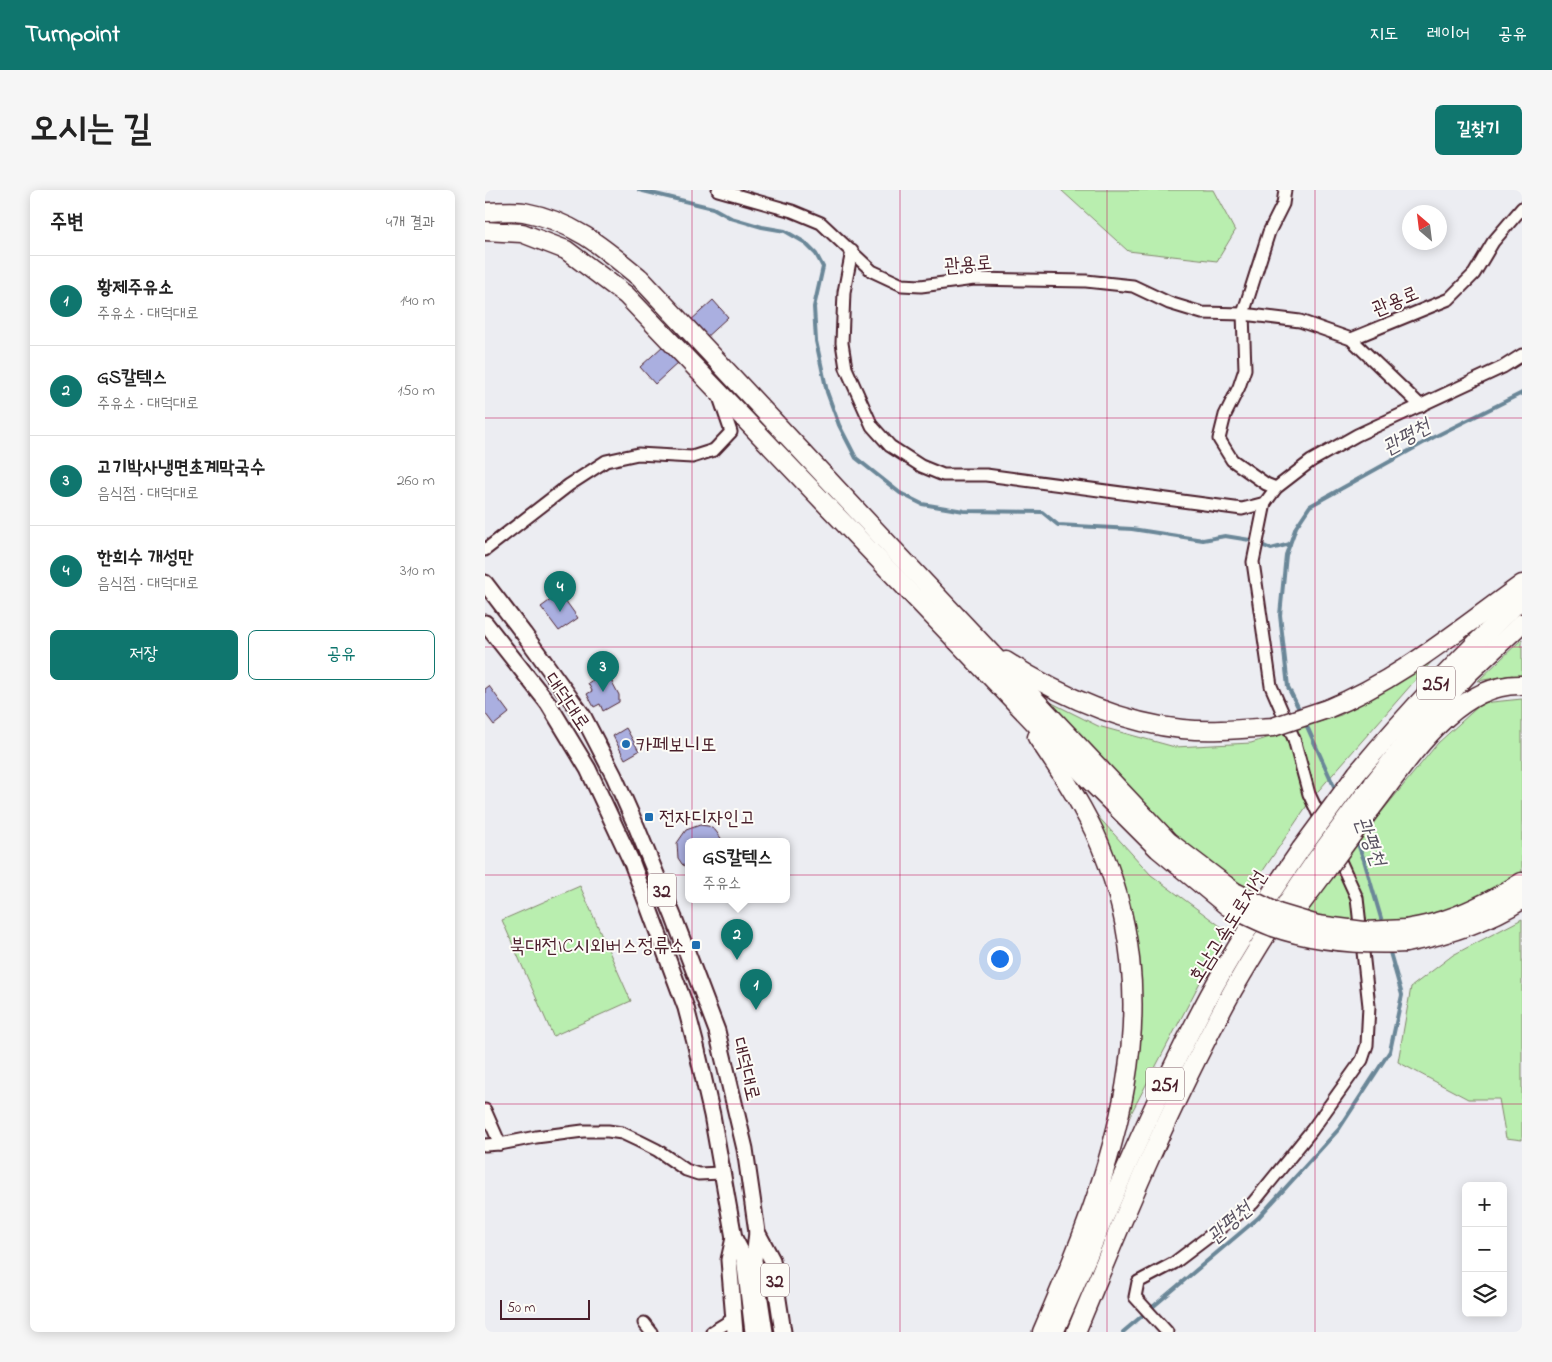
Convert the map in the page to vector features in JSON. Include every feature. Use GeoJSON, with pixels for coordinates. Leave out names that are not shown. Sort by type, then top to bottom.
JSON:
{"type":"FeatureCollection","features":[{"type":"Feature","properties":{"kind":"highway"},"geometry":{"type":"LineString","coordinates":[[485,212],[523,212],[570,226],[607,250],[640,278],[974,636],[1168,840],[1231,899]]}},
{"type":"Feature","properties":{"kind":"highway"},"geometry":{"type":"LineString","coordinates":[[485,231],[523,233],[566,250],[626,296],[1157,849],[1273,927],[1315,938],[1365,944],[1406,936],[1440,936],[1488,919],[1522,900]]}},
{"type":"Feature","properties":{"kind":"highway"},"geometry":{"type":"LineString","coordinates":[[974,636],[1001,658],[1047,686],[1072,698],[1127,718],[1183,729],[1209,730],[1273,727],[1355,698],[1397,674],[1522,584]]}},
{"type":"Feature","properties":{"kind":"highway","name":"호남고속도로지선"},"geometry":{"type":"LineString","coordinates":[[1055,1332],[1125,1167],[1201,1010],[1238,946],[1301,850],[1357,773],[1400,722],[1459,659],[1522,599]]}},
{"type":"Feature","properties":{"kind":"highway","name":"251"},"geometry":{"type":"LineString","coordinates":[[1367,802],[1410,737],[1470,672],[1522,623]]}},
{"type":"Feature","properties":{"kind":"highway"},"geometry":{"type":"LineString","coordinates":[[1367,802],[1457,708],[1486,691],[1502,686],[1522,685]]}},
{"type":"Feature","properties":{"kind":"highway"},"geometry":{"type":"LineString","coordinates":[[1000,687],[1049,755],[1079,802],[1094,832],[1119,904],[1129,950],[1133,997],[1132,1038],[1123,1107],[1092,1209],[1042,1332]]}},
{"type":"Feature","properties":{"kind":"highway","name":"호남고속도로지선"},"geometry":{"type":"LineString","coordinates":[[1076,1332],[1161,1134],[1233,990],[1253,974],[1307,894],[1320,867],[1367,802]]}},
{"type":"Feature","properties":{"kind":"highway"},"geometry":{"type":"LineString","coordinates":[[1406,936],[1483,904],[1522,882]]}},
{"type":"Feature","properties":{"kind":"main road","name":"대덕대로"},"geometry":{"type":"LineString","coordinates":[[485,583],[583,716],[614,776],[637,828],[717,1031],[745,1149],[757,1232],[754,1260],[765,1332]]}},
{"type":"Feature","properties":{"kind":"main road","name":"대덕대로"},"geometry":{"type":"LineString","coordinates":[[485,623],[548,703],[588,769],[632,863],[686,1008],[712,1115],[734,1238],[744,1257],[753,1332]]}},
{"type":"Feature","properties":{"kind":"main road","name":"대덕대로"},"geometry":{"type":"LineString","coordinates":[[757,1232],[772,1260],[783,1332]]}},
{"type":"Feature","properties":{"kind":"main road","name":"대덕대로"},"geometry":{"type":"LineString","coordinates":[[734,1238],[729,1260],[734,1325]]}},
{"type":"Feature","properties":{"kind":"street"},"geometry":{"type":"LineString","coordinates":[[1276,488],[1266,484],[1232,460],[1219,440],[1225,415],[1245,370],[1243,314],[1269,232],[1283,204],[1285,190]]}},
{"type":"Feature","properties":{"kind":"street","name":"관용로"},"geometry":{"type":"LineString","coordinates":[[724,191],[793,211],[821,223],[872,270],[902,285],[921,286],[975,279],[1086,281],[1133,286],[1169,303],[1203,313],[1243,314],[1300,321],[1351,338],[1449,299],[1475,274],[1493,242],[1522,208]]}},
{"type":"Feature","properties":{"kind":"street"},"geometry":{"type":"LineString","coordinates":[[852,251],[843,292],[842,343],[846,368],[872,426],[890,446],[921,466],[943,475],[986,475],[1242,509],[1264,508]]}},
{"type":"Feature","properties":{"kind":"street"},"geometry":{"type":"LineString","coordinates":[[1351,338],[1421,406]]}},
{"type":"Feature","properties":{"kind":"street"},"geometry":{"type":"LineString","coordinates":[[1167,1332],[1135,1297],[1139,1282],[1174,1263],[1253,1202],[1312,1130],[1362,1060],[1367,1045],[1369,1006],[1357,898],[1309,794],[1294,739],[1271,686],[1253,562],[1264,508],[1276,488],[1311,461],[1357,435],[1503,367],[1522,356]]}},
{"type":"Feature","properties":{"kind":"street"},"geometry":{"type":"LineString","coordinates":[[485,550],[569,485],[606,461],[638,454],[692,457],[714,450],[731,432],[717,390]]}},
{"type":"Feature","properties":{"kind":"street"},"geometry":{"type":"LineString","coordinates":[[485,1110],[500,1144]]}},
{"type":"Feature","properties":{"kind":"street"},"geometry":{"type":"LineString","coordinates":[[485,1145],[583,1131],[608,1131],[622,1133],[648,1146],[685,1170],[698,1174],[723,1173]]}},
{"type":"Feature","properties":{"kind":"street"},"geometry":{"type":"LineString","coordinates":[[712,1332],[734,1325]]}},
{"type":"Feature","properties":{"kind":"green space"},"geometry":{"type":"Polygon","coordinates":[[[1061,190],[1213,190],[1235,231],[1217,261],[1128,251],[1061,190]]]}},
{"type":"Feature","properties":{"kind":"green space"},"geometry":{"type":"Polygon","coordinates":[[[1522,639],[1522,678],[1512,675],[1478,681],[1522,639]]]}},
{"type":"Feature","properties":{"kind":"green space"},"geometry":{"type":"Polygon","coordinates":[[[1433,660],[1312,798],[1250,890],[1211,865],[1172,835],[1038,696],[1098,726],[1175,747],[1251,743],[1341,715],[1433,660]]]}},
{"type":"Feature","properties":{"kind":"green space"},"geometry":{"type":"Polygon","coordinates":[[[1522,699],[1522,872],[1469,903],[1440,915],[1404,923],[1364,923],[1343,859],[1438,743],[1482,703],[1522,699]]]}},
{"type":"Feature","properties":{"kind":"green space"},"geometry":{"type":"Polygon","coordinates":[[[1094,812],[1151,875],[1227,931],[1126,1123],[1138,1048],[1140,968],[1120,884],[1094,812]]]}},
{"type":"Feature","properties":{"kind":"green space"},"geometry":{"type":"Polygon","coordinates":[[[1336,861],[1354,899],[1353,924],[1296,915],[1336,861]]]}},
{"type":"Feature","properties":{"kind":"green space"},"geometry":{"type":"Polygon","coordinates":[[[580,886],[631,1001],[553,1036],[502,920],[580,886]]]}},
{"type":"Feature","properties":{"kind":"green space"},"geometry":{"type":"Polygon","coordinates":[[[1522,919],[1522,1140],[1506,1138],[1499,1099],[1468,1099],[1398,1062],[1411,987],[1453,955],[1522,919]]]}},
{"type":"Feature","properties":{"kind":"building"},"geometry":{"type":"Polygon","coordinates":[[[713,300],[728,317],[655,384],[640,367],[713,300]]]}},
{"type":"Feature","properties":{"kind":"building"},"geometry":{"type":"Polygon","coordinates":[[[560,593],[578,618],[559,631],[541,607],[560,593]]]}},
{"type":"Feature","properties":{"kind":"building"},"geometry":{"type":"Polygon","coordinates":[[[603,674],[610,678],[619,695],[619,702],[603,711],[600,704],[594,707],[587,694],[592,691],[588,683],[603,674]]]}},
{"type":"Feature","properties":{"kind":"building"},"geometry":{"type":"Polygon","coordinates":[[[489,686],[509,713],[494,725],[485,713],[485,689],[489,686]]]}},
{"type":"Feature","properties":{"kind":"building","name":"카페보니또"},"geometry":{"type":"Polygon","coordinates":[[[626,728],[639,751],[625,759],[613,736],[626,728]]]}},
{"type":"Feature","properties":{"kind":"building"},"geometry":{"type":"Polygon","coordinates":[[[700,825],[708,826],[715,830],[721,838],[685,838],[685,866],[678,858],[677,843],[686,830],[700,825]]]}},
{"type":"Feature","properties":{"kind":"waterway"},"geometry":{"type":"LineString","coordinates":[[639,190],[713,208],[731,218],[785,231],[804,242],[816,254],[823,267],[814,307],[816,341],[827,392],[839,425],[856,458],[900,493],[922,504],[964,511],[1042,512],[1058,525],[1132,529],[1203,540],[1225,536],[1250,540],[1271,549],[1290,544]]}},
{"type":"Feature","properties":{"kind":"waterway","name":"관평천"},"geometry":{"type":"LineString","coordinates":[[1301,713],[1288,687],[1280,615],[1286,555],[1296,527],[1310,506],[1434,437],[1522,393]]}},
{"type":"Feature","properties":{"kind":"waterway","name":"관평천"},"geometry":{"type":"LineString","coordinates":[[1305,722],[1337,793]]}},
{"type":"Feature","properties":{"kind":"waterway","name":"관평천"},"geometry":{"type":"LineString","coordinates":[[1356,839],[1383,925]]}},
{"type":"Feature","properties":{"kind":"waterway","name":"관평천"},"geometry":{"type":"LineString","coordinates":[[1123,1332],[1258,1218],[1339,1129],[1390,1051],[1402,995],[1389,949]]}},
{"type":"Feature","properties":{"kind":"place","name":"한희수 개성만"},"geometry":{"type":"Point","coordinates":[560,612]}},
{"type":"Feature","properties":{"kind":"place","name":"고기박사냉면초계막국수"},"geometry":{"type":"Point","coordinates":[603,692]}},
{"type":"Feature","properties":{"kind":"place","name":"카페보니또"},"geometry":{"type":"Point","coordinates":[626,744]}},
{"type":"Feature","properties":{"kind":"place","name":"전자디자인고"},"geometry":{"type":"Point","coordinates":[649,817]}},
{"type":"Feature","properties":{"kind":"place","name":"북대전IC시외버스정류소"},"geometry":{"type":"Point","coordinates":[696,945]}},
{"type":"Feature","properties":{"kind":"place","name":"GS칼텍스"},"geometry":{"type":"Point","coordinates":[737,960]}},
{"type":"Feature","properties":{"kind":"place","name":"황제주유소"},"geometry":{"type":"Point","coordinates":[756,1010]}}]}
